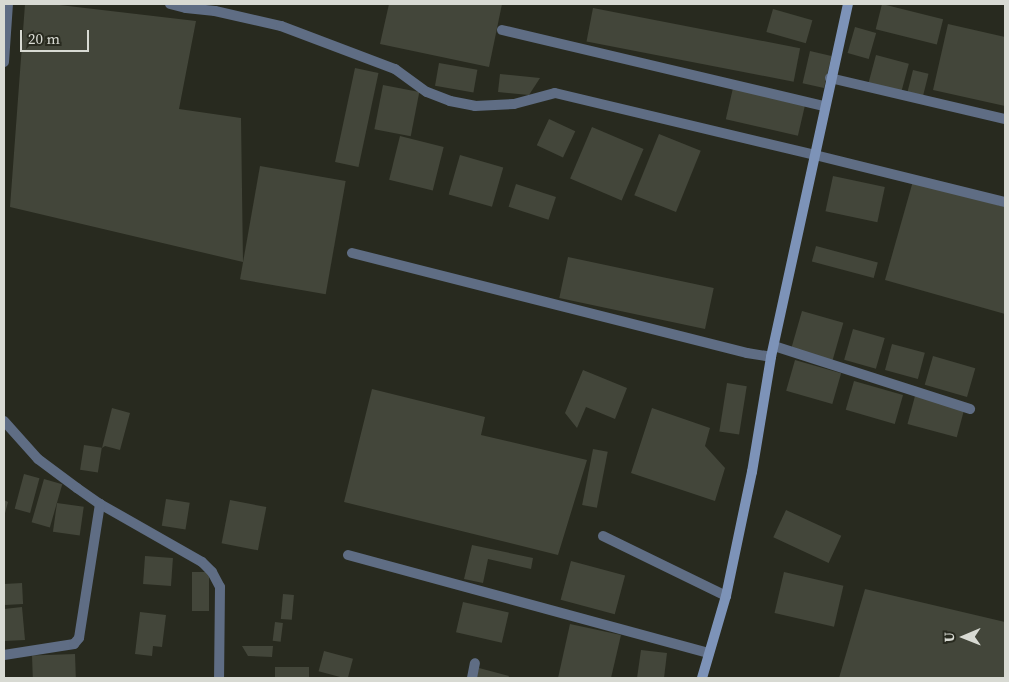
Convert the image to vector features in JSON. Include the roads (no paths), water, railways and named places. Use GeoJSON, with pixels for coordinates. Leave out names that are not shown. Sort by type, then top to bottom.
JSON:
{"type":"FeatureCollection","features":[{"type":"Feature","properties":{"kind":"main road"},"geometry":{"type":"LineString","coordinates":[[702,678],[726,596],[752,472],[771,357],[784,306],[824,106],[848,4]]}},
{"type":"Feature","properties":{"kind":"street"},"geometry":{"type":"LineString","coordinates":[[4,62],[8,4]]}},
{"type":"Feature","properties":{"kind":"street"},"geometry":{"type":"LineString","coordinates":[[170,4],[215,11],[281,26],[395,69],[427,92],[450,101],[476,106],[514,104],[555,93],[1005,202]]}},
{"type":"Feature","properties":{"kind":"street"},"geometry":{"type":"LineString","coordinates":[[502,30],[824,106]]}},
{"type":"Feature","properties":{"kind":"street"},"geometry":{"type":"LineString","coordinates":[[830,78],[1005,119]]}},
{"type":"Feature","properties":{"kind":"street"},"geometry":{"type":"LineString","coordinates":[[352,253],[747,353],[771,357]]}},
{"type":"Feature","properties":{"kind":"street"},"geometry":{"type":"LineString","coordinates":[[774,346],[970,409]]}},
{"type":"Feature","properties":{"kind":"street"},"geometry":{"type":"LineString","coordinates":[[4,421],[38,459],[100,504],[202,562],[212,572],[220,587],[219,678]]}},
{"type":"Feature","properties":{"kind":"street"},"geometry":{"type":"LineString","coordinates":[[4,655],[74,644],[79,638],[100,504]]}},
{"type":"Feature","properties":{"kind":"street"},"geometry":{"type":"LineString","coordinates":[[603,536],[726,596]]}},
{"type":"Feature","properties":{"kind":"street"},"geometry":{"type":"LineString","coordinates":[[348,555],[709,654]]}},
{"type":"Feature","properties":{"kind":"street"},"geometry":{"type":"LineString","coordinates":[[472,678],[475,663]]}}]}
